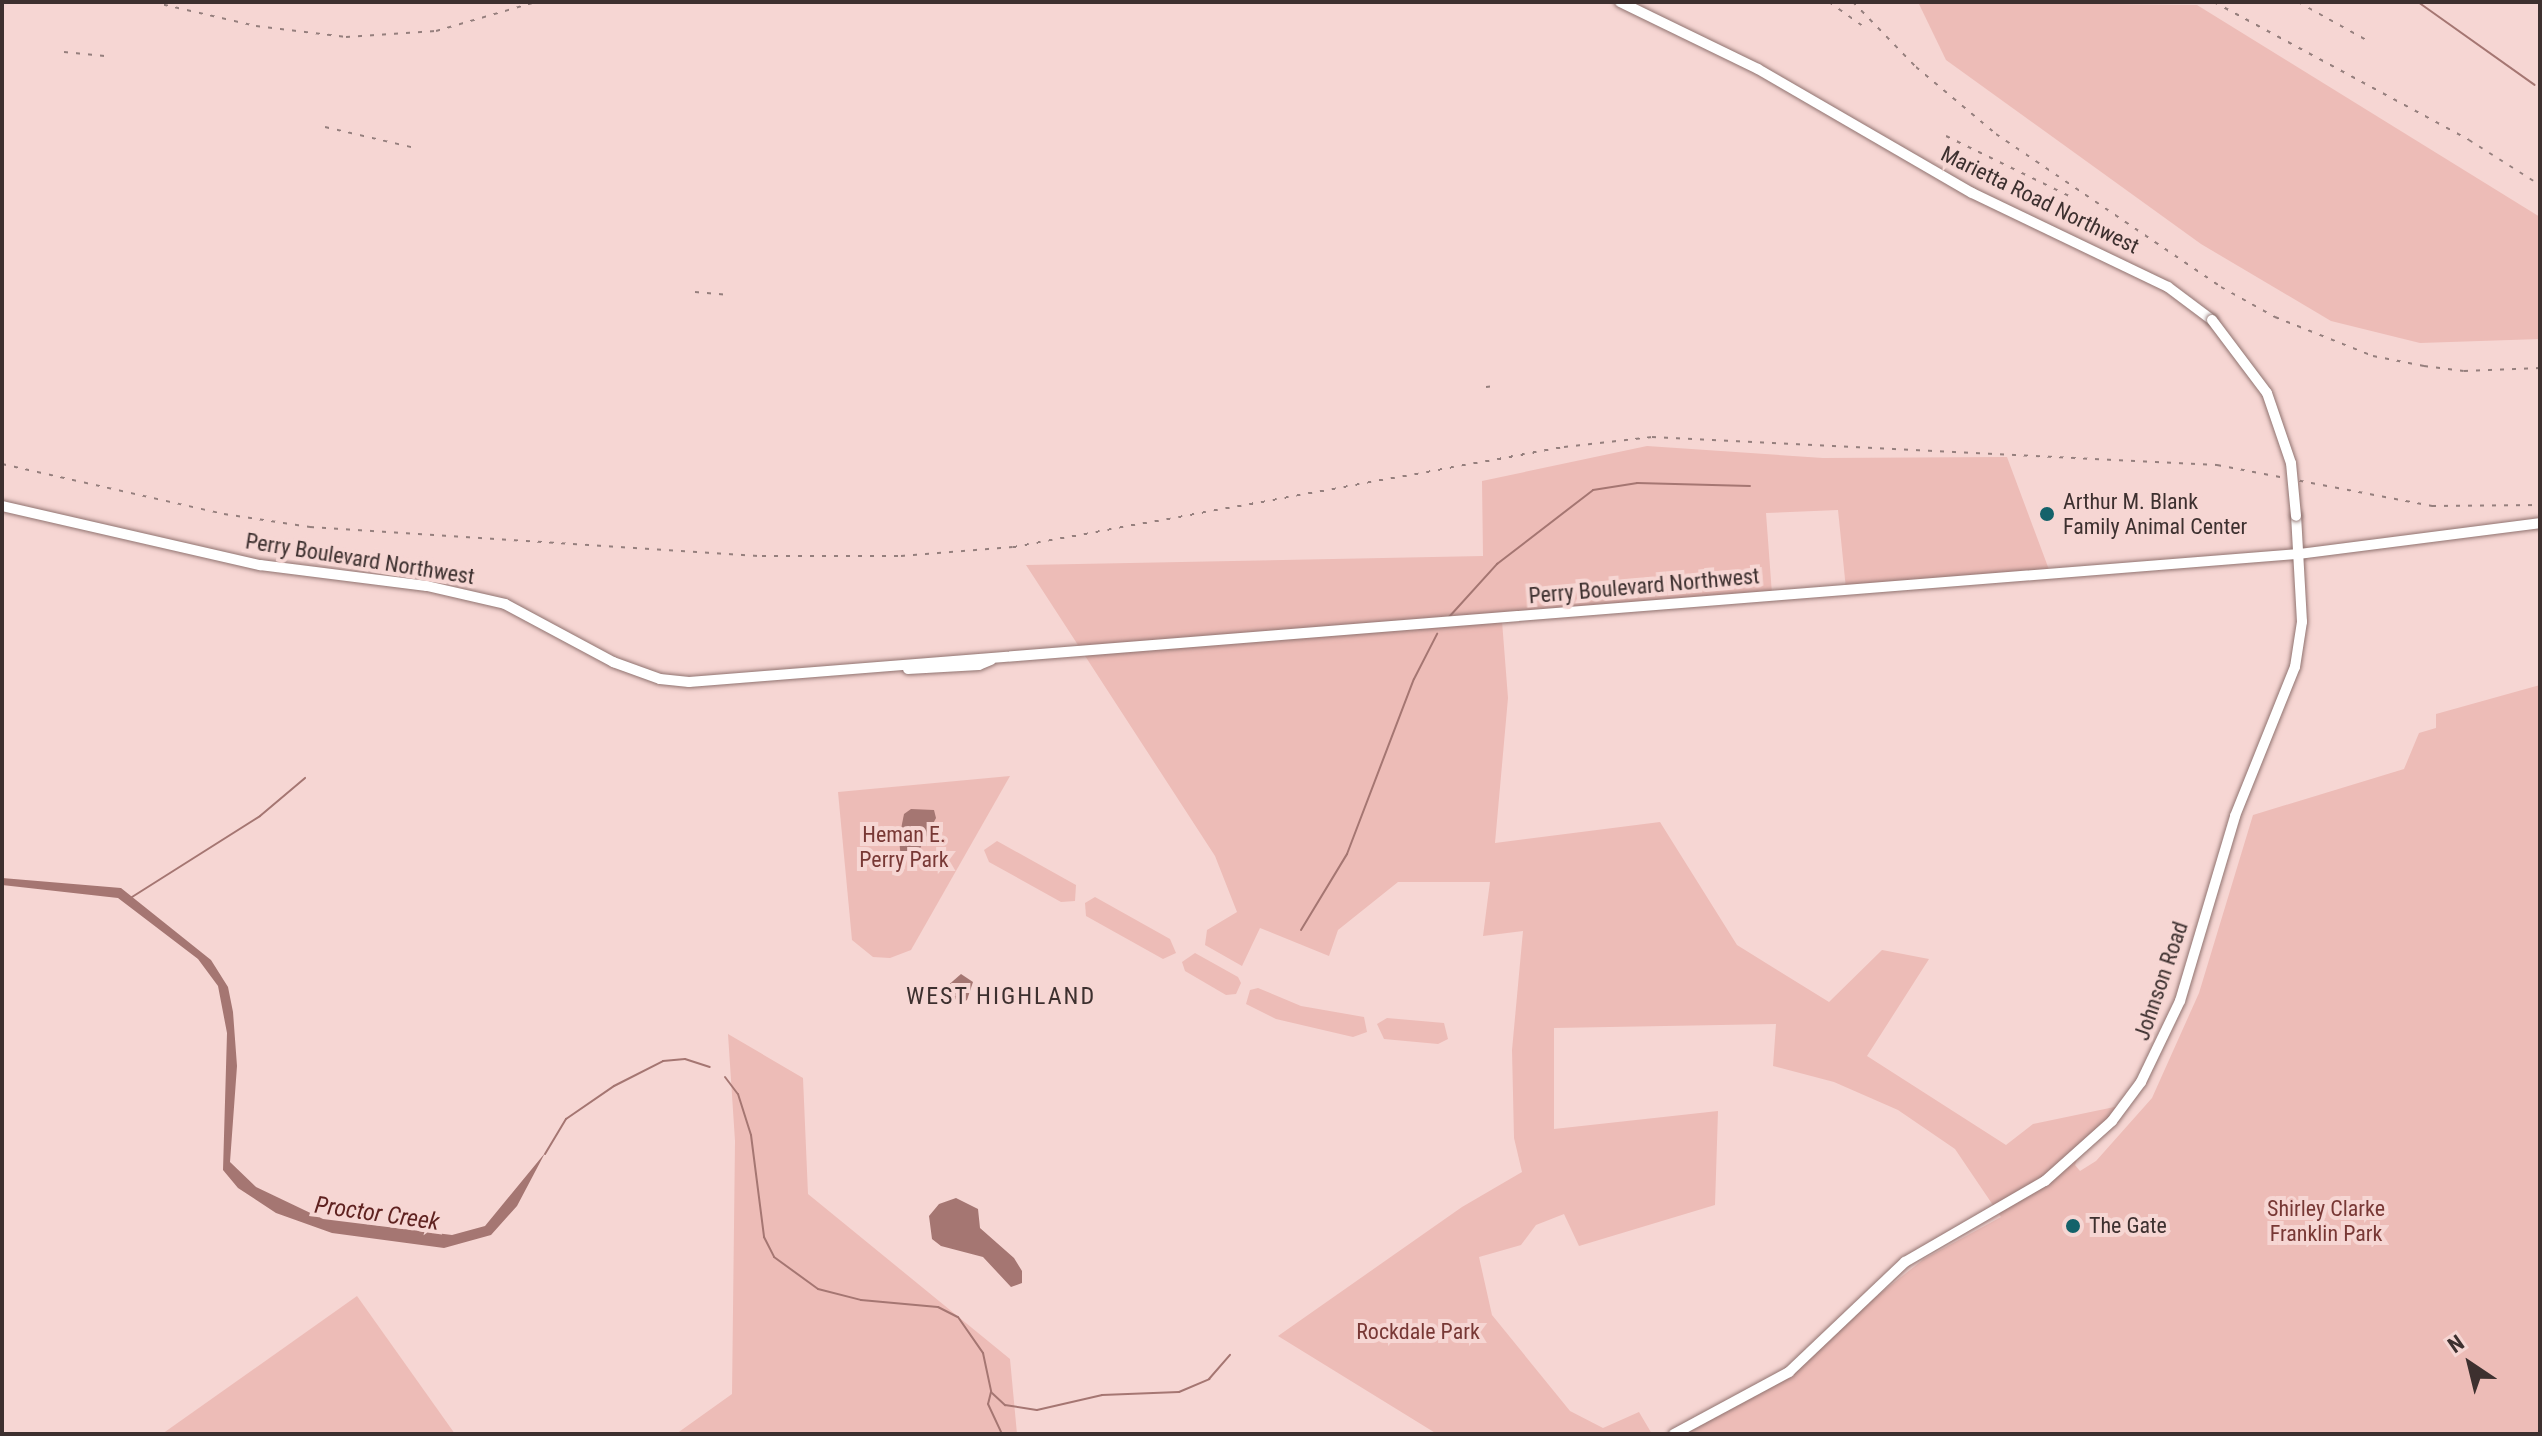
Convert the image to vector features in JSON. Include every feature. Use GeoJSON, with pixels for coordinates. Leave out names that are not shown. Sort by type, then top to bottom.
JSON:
{"type":"FeatureCollection","features":[{"type":"Feature","properties":{"kind":"street","name":"Marietta Road Northwest"},"geometry":{"type":"LineString","coordinates":[[1620,2],[1758,69],[1972,193],[2168,287],[2212,320],[2267,393],[2291,463],[2299,554]]}},
{"type":"Feature","properties":{"kind":"street","name":"Perry Boulevard Northwest"},"geometry":{"type":"LineString","coordinates":[[2,506],[260,565],[427,586],[505,604],[613,662],[660,679],[700,682],[962,657],[993,659],[2299,554],[2540,523]]}},
{"type":"Feature","properties":{"kind":"street","name":"Johnson Road"},"geometry":{"type":"LineString","coordinates":[[1674,1434],[1789,1372],[1905,1262],[2045,1181],[2112,1121],[2141,1082],[2180,1001],[2235,816],[2295,667],[2302,622],[2299,554]]}},
{"type":"Feature","properties":{"kind":"green space"},"geometry":{"type":"Polygon","coordinates":[[[1918,2],[2197,5],[2540,217],[2540,339],[2420,343],[2331,321],[2201,244],[1946,60],[1918,2]]]}},
{"type":"Feature","properties":{"kind":"green space"},"geometry":{"type":"Polygon","coordinates":[[[1647,446],[1823,458],[2007,457],[2051,575],[1846,589],[1838,510],[1766,513],[1772,594],[1502,621],[1508,698],[1495,843],[1660,822],[1737,945],[1829,1002],[1882,950],[1929,959],[1867,1056],[2006,1145],[2033,1124],[2124,1105],[2079,1155],[2075,1165],[2080,1171],[2096,1161],[2152,1098],[2199,993],[2253,815],[2404,769],[2419,733],[2436,728],[2436,714],[2540,685],[2540,1434],[1678,1434],[1742,1402],[1924,1259],[2001,1217],[1955,1149],[1898,1110],[1834,1082],[1773,1066],[1776,1024],[1554,1028],[1554,1129],[1718,1111],[1715,1205],[1579,1246],[1564,1214],[1536,1225],[1521,1245],[1479,1257],[1492,1315],[1570,1411],[1603,1428],[1639,1412],[1652,1434],[1437,1434],[1278,1336],[1462,1207],[1522,1172],[1514,1138],[1512,1050],[1523,931],[1483,936],[1490,882],[1398,882],[1338,930],[1329,956],[1260,928],[1242,966],[1205,945],[1207,930],[1237,912],[1215,856],[1026,565],[1483,556],[1482,481],[1647,446]]]}},
{"type":"Feature","properties":{"kind":"green space","name":"Heman E. Perry Park"},"geometry":{"type":"Polygon","coordinates":[[[1010,776],[911,950],[890,958],[873,957],[852,940],[838,792],[1010,776]]]}},
{"type":"Feature","properties":{"kind":"green space"},"geometry":{"type":"Polygon","coordinates":[[[997,841],[1076,885],[1075,901],[1061,902],[989,862],[984,850],[997,841]]]}},
{"type":"Feature","properties":{"kind":"green space"},"geometry":{"type":"Polygon","coordinates":[[[1095,897],[1170,939],[1176,953],[1163,959],[1086,916],[1085,903],[1095,897]]]}},
{"type":"Feature","properties":{"kind":"green space"},"geometry":{"type":"Polygon","coordinates":[[[1195,953],[1238,977],[1241,983],[1236,994],[1226,995],[1185,971],[1182,962],[1195,953]]]}},
{"type":"Feature","properties":{"kind":"green space"},"geometry":{"type":"Polygon","coordinates":[[[1258,988],[1301,1006],[1364,1017],[1367,1032],[1353,1037],[1276,1019],[1246,1004],[1250,990],[1258,988]]]}},
{"type":"Feature","properties":{"kind":"green space"},"geometry":{"type":"Polygon","coordinates":[[[1387,1018],[1444,1023],[1448,1039],[1438,1044],[1384,1039],[1377,1024],[1387,1018]]]}},
{"type":"Feature","properties":{"kind":"green space"},"geometry":{"type":"Polygon","coordinates":[[[728,1034],[803,1078],[808,1194],[1010,1359],[1017,1434],[676,1434],[732,1394],[735,1141],[728,1034]]]}},
{"type":"Feature","properties":{"kind":"green space"},"geometry":{"type":"Polygon","coordinates":[[[357,1296],[455,1434],[162,1434],[357,1296]]]}},
{"type":"Feature","properties":{"kind":"shaded area"},"geometry":{"type":"Polygon","coordinates":[[[911,809],[934,810],[936,818],[916,856],[901,859],[899,839],[904,814],[911,809]]]}},
{"type":"Feature","properties":{"kind":"shaded area"},"geometry":{"type":"Polygon","coordinates":[[[2,878],[121,888],[211,960],[228,987],[233,1012],[237,1066],[230,1162],[256,1187],[323,1219],[452,1235],[485,1226],[545,1153],[517,1206],[491,1235],[444,1248],[332,1233],[276,1213],[238,1188],[223,1170],[227,1033],[218,986],[198,959],[118,898],[2,885],[2,878]]]}},
{"type":"Feature","properties":{"kind":"shaded area"},"geometry":{"type":"Polygon","coordinates":[[[961,974],[973,982],[967,1000],[960,1004],[945,988],[961,974]]]}},
{"type":"Feature","properties":{"kind":"shaded area"},"geometry":{"type":"Polygon","coordinates":[[[956,1198],[978,1209],[980,1228],[1014,1258],[1022,1271],[1022,1283],[1011,1287],[983,1257],[941,1246],[932,1239],[929,1216],[939,1204],[956,1198]]]}},
{"type":"Feature","properties":{"kind":"waterway"},"geometry":{"type":"LineString","coordinates":[[2418,2],[2535,85]]}},
{"type":"Feature","properties":{"kind":"waterway"},"geometry":{"type":"LineString","coordinates":[[1449,617],[1497,564],[1593,490],[1637,483],[1750,486]]}},
{"type":"Feature","properties":{"kind":"waterway"},"geometry":{"type":"LineString","coordinates":[[1301,930],[1347,854],[1414,679],[1437,634]]}},
{"type":"Feature","properties":{"kind":"waterway"},"geometry":{"type":"LineString","coordinates":[[132,897],[260,816],[305,778]]}},
{"type":"Feature","properties":{"kind":"waterway","name":"Proctor Creek"},"geometry":{"type":"LineString","coordinates":[[545,1154],[566,1119],[614,1086],[663,1061],[685,1059],[710,1067]]}},
{"type":"Feature","properties":{"kind":"waterway","name":"Proctor Creek"},"geometry":{"type":"LineString","coordinates":[[725,1077],[738,1094],[751,1135],[764,1237],[774,1257],[818,1289],[861,1300],[938,1307],[958,1317],[983,1353],[991,1392],[988,1404],[1002,1434]]}},
{"type":"Feature","properties":{"kind":"waterway"},"geometry":{"type":"LineString","coordinates":[[992,1393],[1005,1405],[1037,1410],[1102,1395],[1179,1392],[1209,1379],[1230,1355]]}},
{"type":"Feature","properties":{"kind":"railway"},"geometry":{"type":"LineString","coordinates":[[152,2],[256,26],[346,37],[436,31],[536,2]]}},
{"type":"Feature","properties":{"kind":"railway"},"geometry":{"type":"LineString","coordinates":[[1829,2],[1867,29]]}},
{"type":"Feature","properties":{"kind":"railway"},"geometry":{"type":"LineString","coordinates":[[1853,2],[1916,67],[1996,134],[2221,287],[2275,317],[2373,356],[2424,366],[2464,371],[2540,368]]}},
{"type":"Feature","properties":{"kind":"railway"},"geometry":{"type":"LineString","coordinates":[[2214,2],[2469,140],[2540,185]]}},
{"type":"Feature","properties":{"kind":"railway"},"geometry":{"type":"LineString","coordinates":[[2298,2],[2370,42]]}},
{"type":"Feature","properties":{"kind":"railway"},"geometry":{"type":"LineString","coordinates":[[64,52],[105,56]]}},
{"type":"Feature","properties":{"kind":"railway"},"geometry":{"type":"LineString","coordinates":[[325,127],[415,148]]}},
{"type":"Feature","properties":{"kind":"railway"},"geometry":{"type":"LineString","coordinates":[[1946,136],[2071,197]]}},
{"type":"Feature","properties":{"kind":"railway"},"geometry":{"type":"LineString","coordinates":[[695,292],[727,295]]}},
{"type":"Feature","properties":{"kind":"railway"},"geometry":{"type":"LineString","coordinates":[[1486,387],[1495,386]]}},
{"type":"Feature","properties":{"kind":"railway"},"geometry":{"type":"LineString","coordinates":[[2,464],[224,514],[310,527],[762,556],[901,556],[1013,547],[1564,447],[1652,437],[2217,465],[2432,506],[2540,505]]}},
{"type":"Feature","properties":{"kind":"place","name":"Arthur M. Blank Family Animal Center"},"geometry":{"type":"Point","coordinates":[2047,514]}},
{"type":"Feature","properties":{"kind":"place","name":"The Gate"},"geometry":{"type":"Point","coordinates":[2073,1226]}},
{"type":"Feature","properties":{"kind":"district","name":"WEST HIGHLAND"},"geometry":{"type":"Point","coordinates":[1001,997]}},
{"type":"Feature","properties":{"kind":"park label","name":"Shirley Clarke Franklin Park"},"geometry":{"type":"Point","coordinates":[2326,1220]}},
{"type":"Feature","properties":{"kind":"park label","name":"Rockdale Park"},"geometry":{"type":"Point","coordinates":[1418,1332]}}]}
